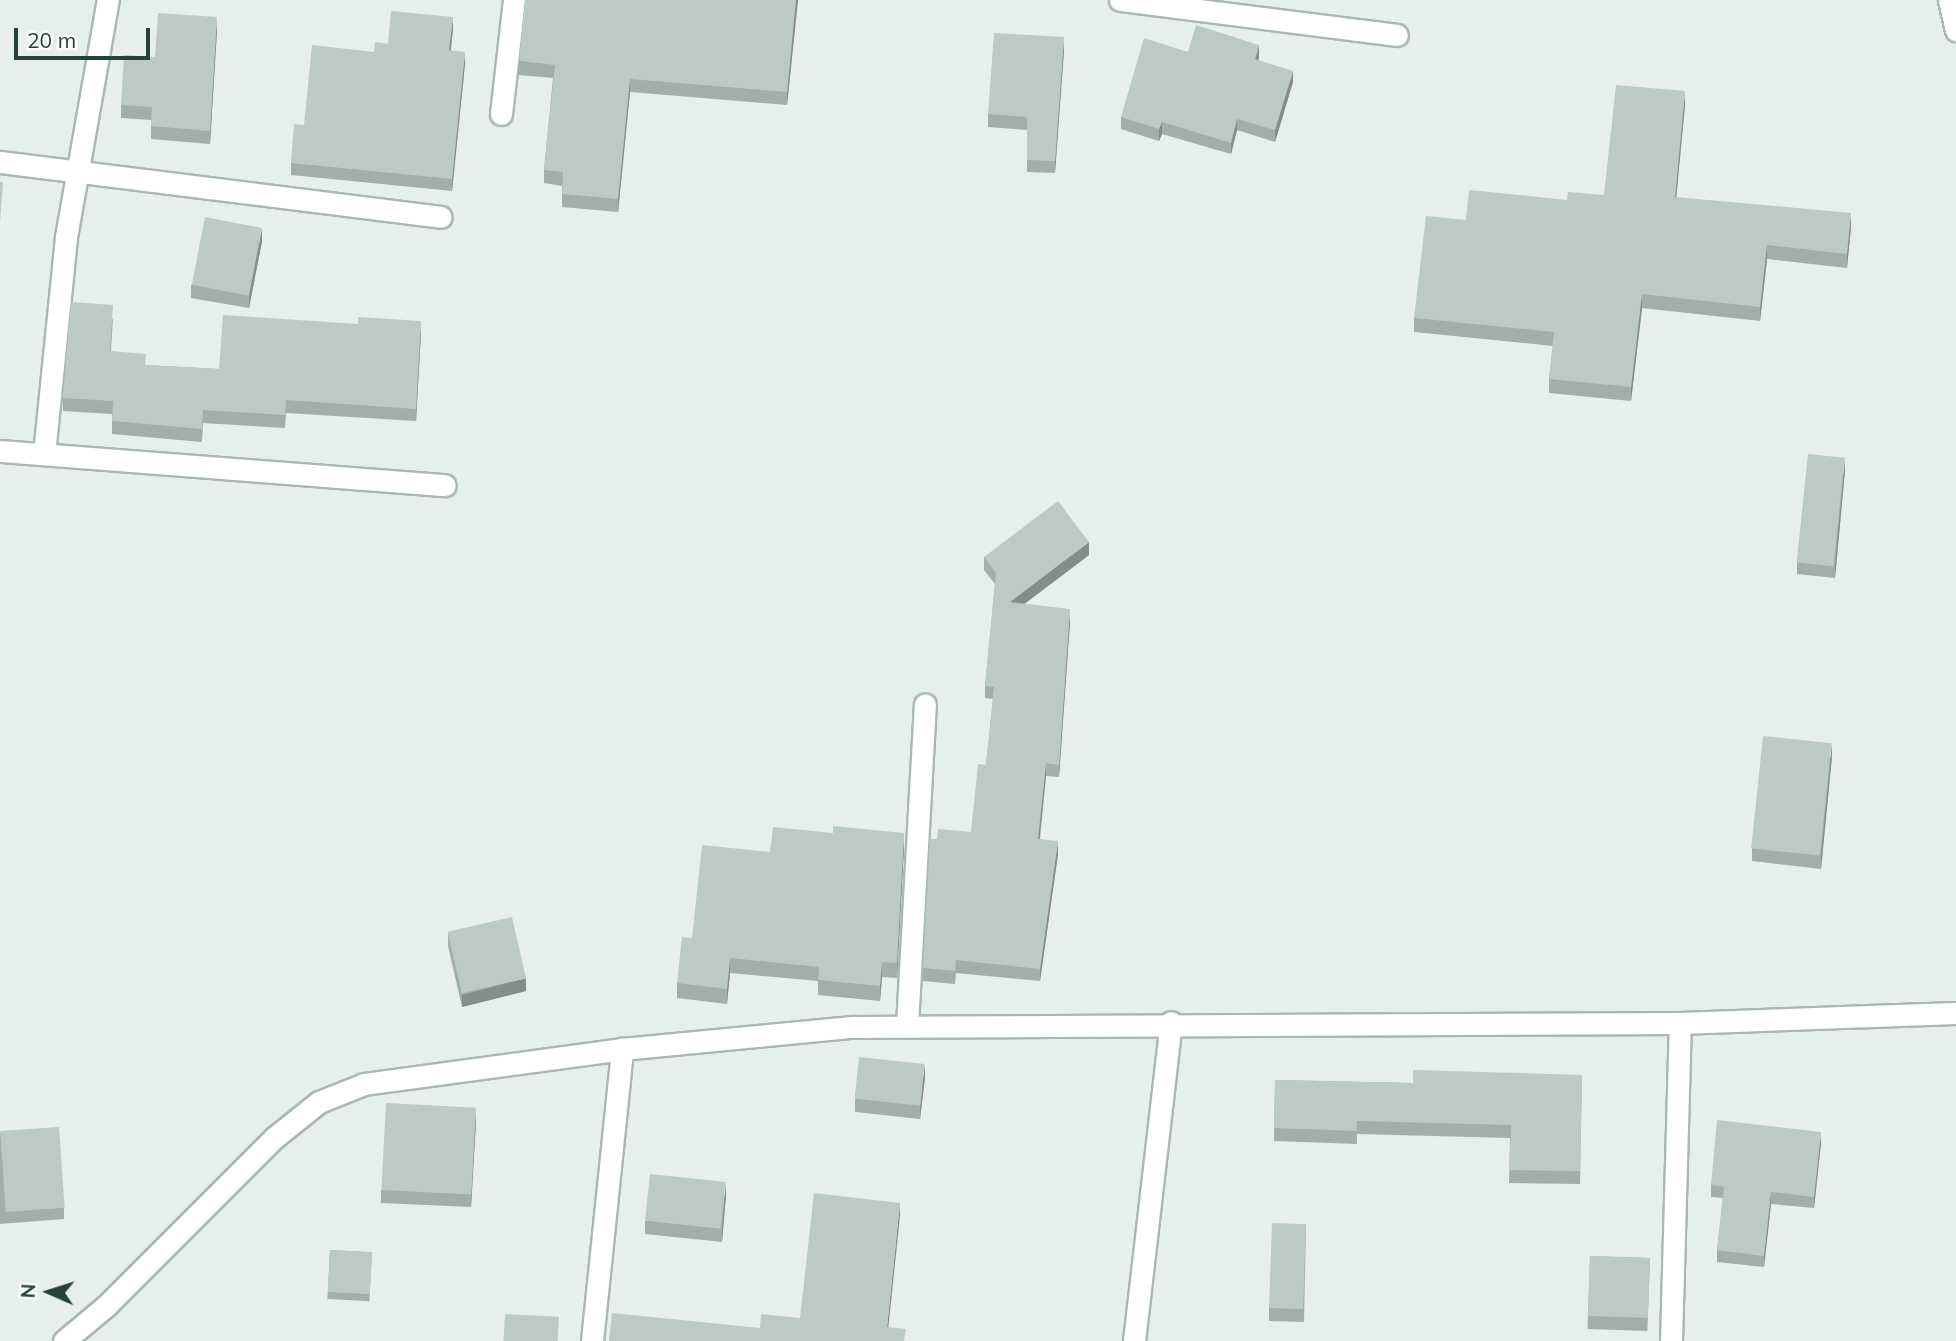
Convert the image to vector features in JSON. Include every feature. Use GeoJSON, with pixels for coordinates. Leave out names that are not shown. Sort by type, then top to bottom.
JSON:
{"type":"FeatureCollection","features":[{"type":"Feature","properties":{"kind":"street"},"geometry":{"type":"LineString","coordinates":[[44,454],[58,300],[76,169],[108,0]]}},
{"type":"Feature","properties":{"kind":"street"},"geometry":{"type":"LineString","coordinates":[[501,114],[514,0]]}},
{"type":"Feature","properties":{"kind":"street"},"geometry":{"type":"LineString","coordinates":[[1120,0],[1397,35]]}},
{"type":"Feature","properties":{"kind":"street"},"geometry":{"type":"LineString","coordinates":[[0,162],[76,169],[441,216]]}},
{"type":"Feature","properties":{"kind":"street"},"geometry":{"type":"LineString","coordinates":[[0,451],[445,485]]}},
{"type":"Feature","properties":{"kind":"street"},"geometry":{"type":"LineString","coordinates":[[907,1025],[925,705]]}},
{"type":"Feature","properties":{"kind":"street"},"geometry":{"type":"LineString","coordinates":[[64,1341],[107,1305],[274,1138],[319,1102],[364,1084],[622,1049],[907,1025],[1679,1023],[1956,1013]]}},
{"type":"Feature","properties":{"kind":"street"},"geometry":{"type":"LineString","coordinates":[[1134,1341],[1171,1023]]}},
{"type":"Feature","properties":{"kind":"street"},"geometry":{"type":"LineString","coordinates":[[1671,1341],[1679,1023]]}},
{"type":"Feature","properties":{"kind":"street"},"geometry":{"type":"LineString","coordinates":[[592,1341],[622,1049]]}},
{"type":"Feature","properties":{"kind":"building"},"geometry":{"type":"Polygon","coordinates":[[[525,0],[796,0],[787,92],[630,79],[618,199],[562,194],[563,172],[544,170],[555,65],[519,61],[525,0]]]}},
{"type":"Feature","properties":{"kind":"building"},"geometry":{"type":"Polygon","coordinates":[[[391,11],[453,17],[449,50],[465,52],[452,179],[291,163],[294,124],[304,125],[312,45],[374,52],[375,42],[388,44],[391,11]]]}},
{"type":"Feature","properties":{"kind":"building"},"geometry":{"type":"Polygon","coordinates":[[[158,13],[217,17],[210,131],[151,126],[152,107],[121,105],[124,55],[155,57],[158,13]]]}},
{"type":"Feature","properties":{"kind":"building"},"geometry":{"type":"Polygon","coordinates":[[[1196,25],[1259,45],[1255,59],[1293,71],[1275,130],[1237,119],[1231,143],[1162,122],[1159,129],[1121,117],[1144,38],[1188,52],[1196,25]]]}},
{"type":"Feature","properties":{"kind":"building"},"geometry":{"type":"Polygon","coordinates":[[[994,33],[1064,37],[1055,161],[1027,160],[1027,117],[988,114],[994,33]]]}},
{"type":"Feature","properties":{"kind":"building"},"geometry":{"type":"Polygon","coordinates":[[[1616,85],[1685,91],[1675,197],[1851,213],[1847,254],[1767,245],[1760,307],[1642,294],[1631,387],[1549,379],[1554,332],[1414,318],[1426,216],[1466,220],[1469,190],[1567,200],[1568,192],[1604,195],[1616,85]]]}},
{"type":"Feature","properties":{"kind":"building"},"geometry":{"type":"Polygon","coordinates":[[[0,182],[3,182],[0,222],[0,182]]]}},
{"type":"Feature","properties":{"kind":"building"},"geometry":{"type":"Polygon","coordinates":[[[205,217],[262,228],[249,296],[192,285],[205,217]]]}},
{"type":"Feature","properties":{"kind":"building"},"geometry":{"type":"Polygon","coordinates":[[[71,302],[113,305],[110,351],[146,354],[145,365],[219,369],[223,315],[358,324],[358,317],[421,321],[416,409],[286,400],[285,415],[203,410],[202,429],[112,421],[113,401],[63,398],[71,302]]]}},
{"type":"Feature","properties":{"kind":"building"},"geometry":{"type":"Polygon","coordinates":[[[1808,454],[1845,458],[1833,566],[1797,562],[1808,454]]]}},
{"type":"Feature","properties":{"kind":"building"},"geometry":{"type":"Polygon","coordinates":[[[1058,501],[1089,542],[1010,602],[1070,609],[1059,765],[1046,763],[1038,839],[1058,841],[1040,969],[956,960],[955,971],[923,968],[930,839],[937,839],[938,829],[971,832],[978,764],[986,765],[994,687],[985,686],[996,573],[984,557],[1058,501]]]}},
{"type":"Feature","properties":{"kind":"building"},"geometry":{"type":"Polygon","coordinates":[[[1763,736],[1832,743],[1820,856],[1751,848],[1763,736]]]}},
{"type":"Feature","properties":{"kind":"building"},"geometry":{"type":"Polygon","coordinates":[[[833,826],[904,833],[897,963],[882,962],[880,986],[818,980],[819,967],[730,958],[727,989],[677,983],[682,937],[692,938],[702,845],[770,852],[773,827],[833,833],[833,826]]]}},
{"type":"Feature","properties":{"kind":"building"},"geometry":{"type":"Polygon","coordinates":[[[512,917],[526,978],[462,993],[448,932],[512,917]]]}},
{"type":"Feature","properties":{"kind":"building"},"geometry":{"type":"Polygon","coordinates":[[[859,1057],[925,1064],[920,1106],[855,1099],[859,1057]]]}},
{"type":"Feature","properties":{"kind":"building"},"geometry":{"type":"Polygon","coordinates":[[[1413,1070],[1582,1075],[1580,1171],[1509,1170],[1511,1125],[1357,1121],[1357,1131],[1274,1128],[1275,1080],[1413,1083],[1413,1070]]]}},
{"type":"Feature","properties":{"kind":"building"},"geometry":{"type":"Polygon","coordinates":[[[386,1103],[476,1108],[471,1195],[381,1190],[386,1103]]]}},
{"type":"Feature","properties":{"kind":"building"},"geometry":{"type":"Polygon","coordinates":[[[1717,1120],[1821,1132],[1814,1197],[1771,1192],[1764,1256],[1717,1250],[1724,1187],[1711,1185],[1717,1120]]]}},
{"type":"Feature","properties":{"kind":"building"},"geometry":{"type":"Polygon","coordinates":[[[59,1127],[65,1208],[6,1212],[0,1131],[59,1127]]]}},
{"type":"Feature","properties":{"kind":"building"},"geometry":{"type":"Polygon","coordinates":[[[650,1174],[726,1182],[721,1229],[645,1221],[650,1174]]]}},
{"type":"Feature","properties":{"kind":"building"},"geometry":{"type":"Polygon","coordinates":[[[814,1193],[900,1203],[887,1327],[906,1329],[904,1341],[609,1341],[612,1313],[760,1328],[761,1314],[800,1318],[814,1193]]]}},
{"type":"Feature","properties":{"kind":"building"},"geometry":{"type":"Polygon","coordinates":[[[1272,1223],[1306,1224],[1303,1309],[1269,1308],[1272,1223]]]}},
{"type":"Feature","properties":{"kind":"building"},"geometry":{"type":"Polygon","coordinates":[[[330,1250],[372,1252],[370,1294],[328,1292],[330,1250]]]}},
{"type":"Feature","properties":{"kind":"building"},"geometry":{"type":"Polygon","coordinates":[[[1590,1256],[1650,1258],[1648,1318],[1588,1316],[1590,1256]]]}},
{"type":"Feature","properties":{"kind":"building"},"geometry":{"type":"Polygon","coordinates":[[[505,1314],[559,1317],[558,1341],[504,1341],[505,1314]]]}}]}
